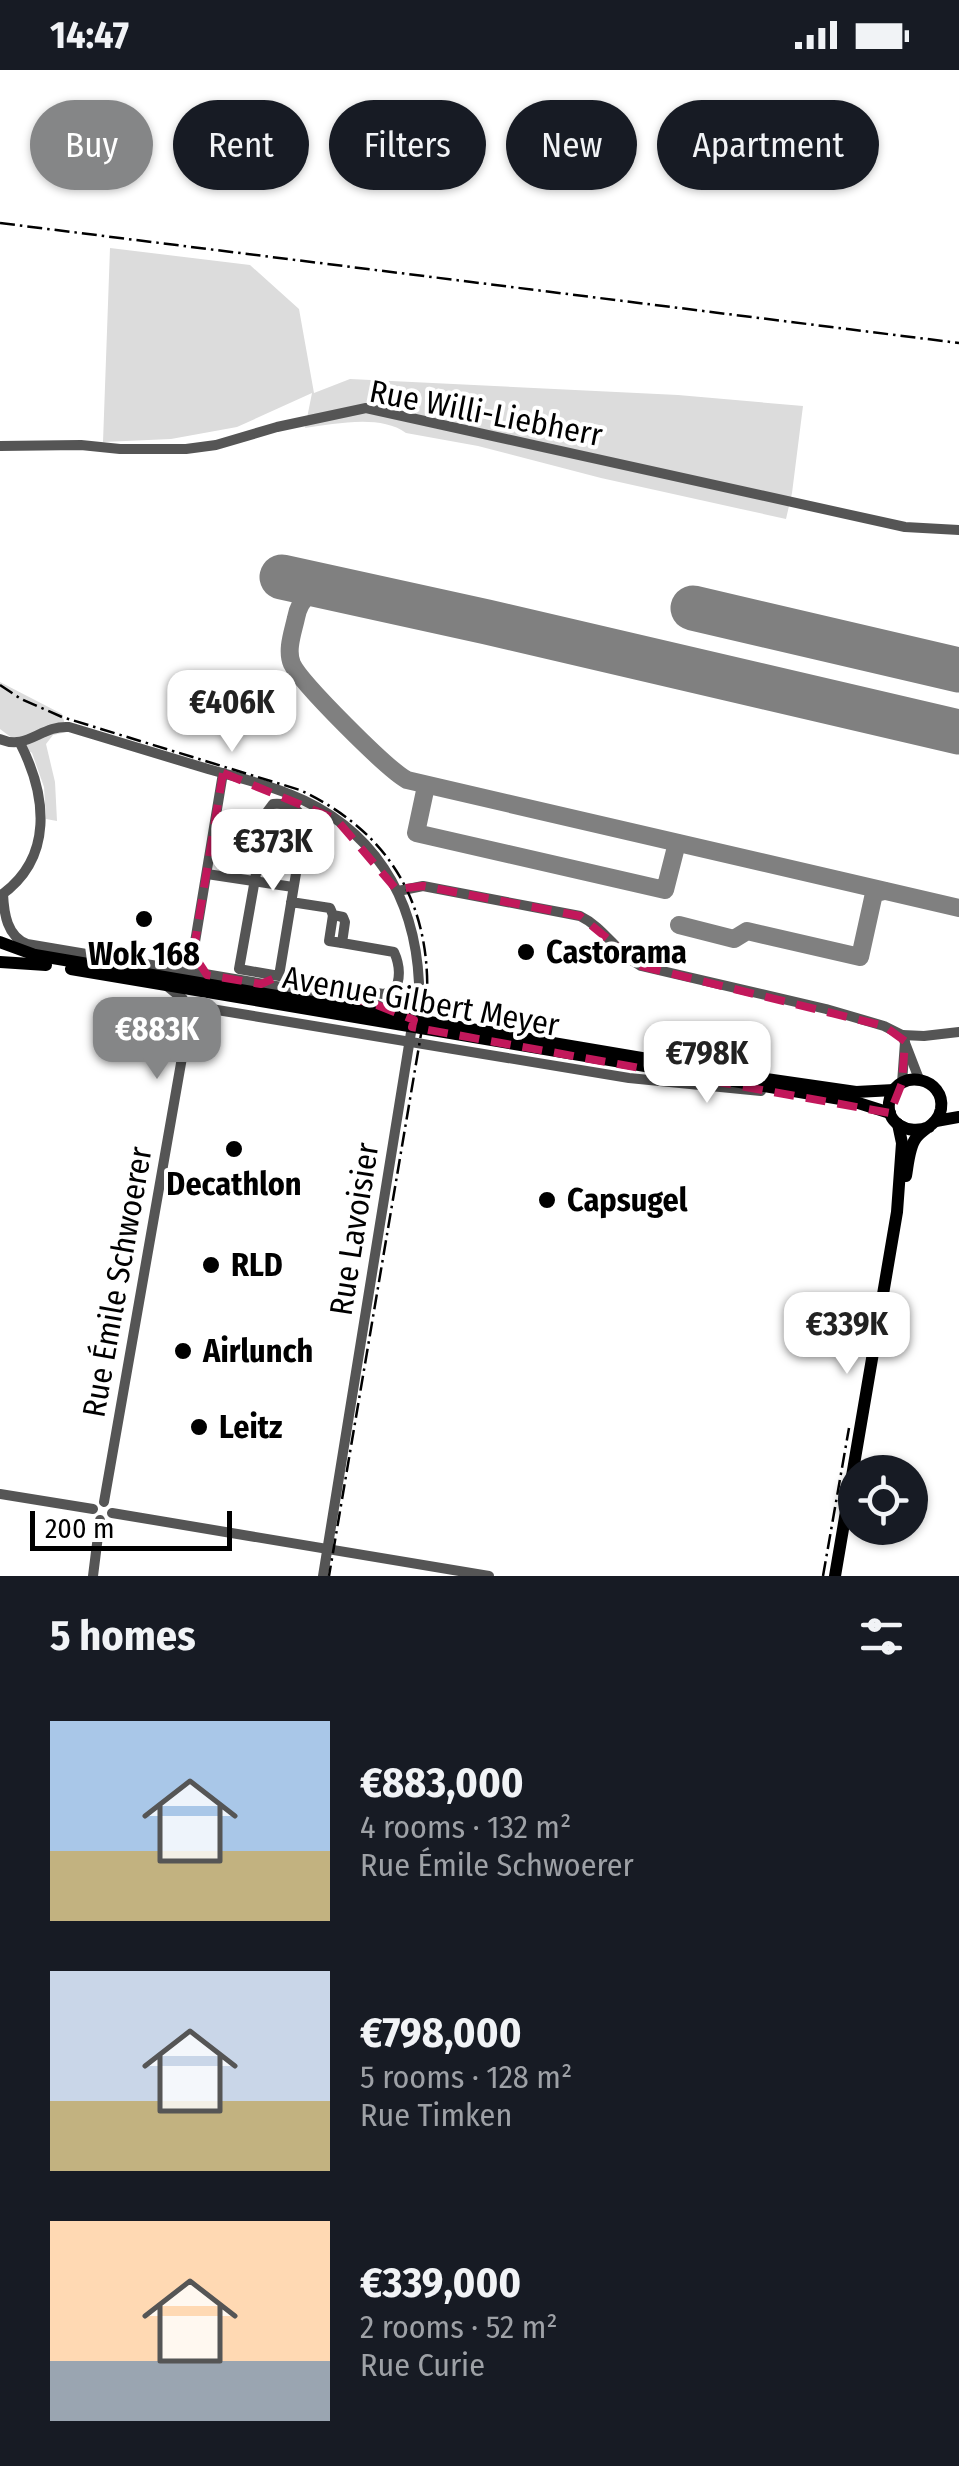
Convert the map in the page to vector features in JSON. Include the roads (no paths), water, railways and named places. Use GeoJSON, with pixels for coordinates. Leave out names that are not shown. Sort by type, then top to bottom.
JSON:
{"type":"FeatureCollection","features":[{"type":"Feature","properties":{"kind":"main road","name":"Avenue Gilbert Meyer"},"geometry":{"type":"LineString","coordinates":[[0,942],[35,955],[404,1027],[852,1101],[894,1118]]}},
{"type":"Feature","properties":{"kind":"main road","name":"Avenue Gilbert Meyer"},"geometry":{"type":"LineString","coordinates":[[0,962],[34,963],[404,1027]]}},
{"type":"Feature","properties":{"kind":"main road","name":"Avenue Gilbert Meyer"},"geometry":{"type":"LineString","coordinates":[[431,1032],[856,1092],[898,1087]]}},
{"type":"Feature","properties":{"kind":"main road"},"geometry":{"type":"LineString","coordinates":[[836,1576],[896,1212],[902,1143],[889,1105],[898,1087],[919,1079],[947,1100],[933,1124],[916,1138],[896,1212]]}},
{"type":"Feature","properties":{"kind":"main road"},"geometry":{"type":"LineString","coordinates":[[894,1118],[913,1131],[959,1118]]}},
{"type":"Feature","properties":{"kind":"street","name":"Rue Willi-Liebherr"},"geometry":{"type":"LineString","coordinates":[[0,446],[186,449],[366,408],[906,527],[959,530]]}},
{"type":"Feature","properties":{"kind":"street","name":"Rue Lavoisier"},"geometry":{"type":"LineString","coordinates":[[20,744],[51,729],[68,727],[290,794],[336,818],[363,842],[384,868],[409,917],[419,984],[323,1576]]}},
{"type":"Feature","properties":{"kind":"street"},"geometry":{"type":"LineString","coordinates":[[0,739],[20,744],[33,770],[39,790],[40,825],[34,855],[18,882],[2,895]]}},
{"type":"Feature","properties":{"kind":"street"},"geometry":{"type":"LineString","coordinates":[[170,969],[192,954],[223,773]]}},
{"type":"Feature","properties":{"kind":"street"},"geometry":{"type":"LineString","coordinates":[[278,976],[305,819],[286,804],[273,804],[266,812],[240,969],[278,976],[383,994],[394,991],[399,984],[394,952],[329,941],[334,915],[330,908],[291,902]]}},
{"type":"Feature","properties":{"kind":"street"},"geometry":{"type":"LineString","coordinates":[[207,874],[293,887]]}},
{"type":"Feature","properties":{"kind":"street"},"geometry":{"type":"LineString","coordinates":[[398,892],[423,886],[580,916],[599,927],[632,962],[641,966],[884,1026],[905,1042],[919,1079]]}},
{"type":"Feature","properties":{"kind":"street","name":"Avenue Gilbert Meyer"},"geometry":{"type":"LineString","coordinates":[[2,895],[9,927],[16,940],[27,944],[378,1006],[404,1027]]}},
{"type":"Feature","properties":{"kind":"street"},"geometry":{"type":"LineString","coordinates":[[192,954],[207,975]]}},
{"type":"Feature","properties":{"kind":"street"},"geometry":{"type":"LineString","coordinates":[[261,984],[278,976]]}},
{"type":"Feature","properties":{"kind":"street"},"geometry":{"type":"LineString","coordinates":[[278,976],[300,990]]}},
{"type":"Feature","properties":{"kind":"street"},"geometry":{"type":"LineString","coordinates":[[166,986],[183,999],[190,1012],[199,1007],[404,1027],[629,1078],[788,1091]]}},
{"type":"Feature","properties":{"kind":"street","name":"Rue Émile Schwoerer"},"geometry":{"type":"LineString","coordinates":[[104,1502],[190,1012]]}},
{"type":"Feature","properties":{"kind":"street"},"geometry":{"type":"LineString","coordinates":[[905,1042],[959,1032]]}},
{"type":"Feature","properties":{"kind":"street"},"geometry":{"type":"LineString","coordinates":[[898,1087],[905,1042]]}},
{"type":"Feature","properties":{"kind":"street"},"geometry":{"type":"LineString","coordinates":[[0,1494],[93,1509]]}},
{"type":"Feature","properties":{"kind":"street"},"geometry":{"type":"LineString","coordinates":[[100,1520],[93,1509],[96,1504],[104,1502],[112,1513]]}},
{"type":"Feature","properties":{"kind":"street"},"geometry":{"type":"LineString","coordinates":[[112,1513],[490,1576]]}},
{"type":"Feature","properties":{"kind":"street"},"geometry":{"type":"LineString","coordinates":[[100,1520],[112,1513]]}},
{"type":"Feature","properties":{"kind":"street"},"geometry":{"type":"LineString","coordinates":[[93,1576],[100,1520]]}},
{"type":"Feature","properties":{"kind":"railway"},"geometry":{"type":"LineString","coordinates":[[0,223],[959,343]]}},
{"type":"Feature","properties":{"kind":"railway"},"geometry":{"type":"LineString","coordinates":[[0,685],[62,717],[300,790],[358,826],[380,849],[412,901],[421,931],[427,999],[329,1576]]}},
{"type":"Feature","properties":{"kind":"railway"},"geometry":{"type":"LineString","coordinates":[[823,1576],[849,1428]]}},
{"type":"Feature","properties":{"kind":"place","name":"Wok 168"},"geometry":{"type":"Point","coordinates":[144,919]}},
{"type":"Feature","properties":{"kind":"place","name":"Castorama"},"geometry":{"type":"Point","coordinates":[526,952]}},
{"type":"Feature","properties":{"kind":"place","name":"Decathlon"},"geometry":{"type":"Point","coordinates":[234,1149]}},
{"type":"Feature","properties":{"kind":"place","name":"Capsugel"},"geometry":{"type":"Point","coordinates":[547,1200]}},
{"type":"Feature","properties":{"kind":"place","name":"RLD"},"geometry":{"type":"Point","coordinates":[211,1265]}},
{"type":"Feature","properties":{"kind":"place","name":"Airlunch"},"geometry":{"type":"Point","coordinates":[183,1351]}},
{"type":"Feature","properties":{"kind":"place","name":"Leitz"},"geometry":{"type":"Point","coordinates":[199,1427]}}]}
